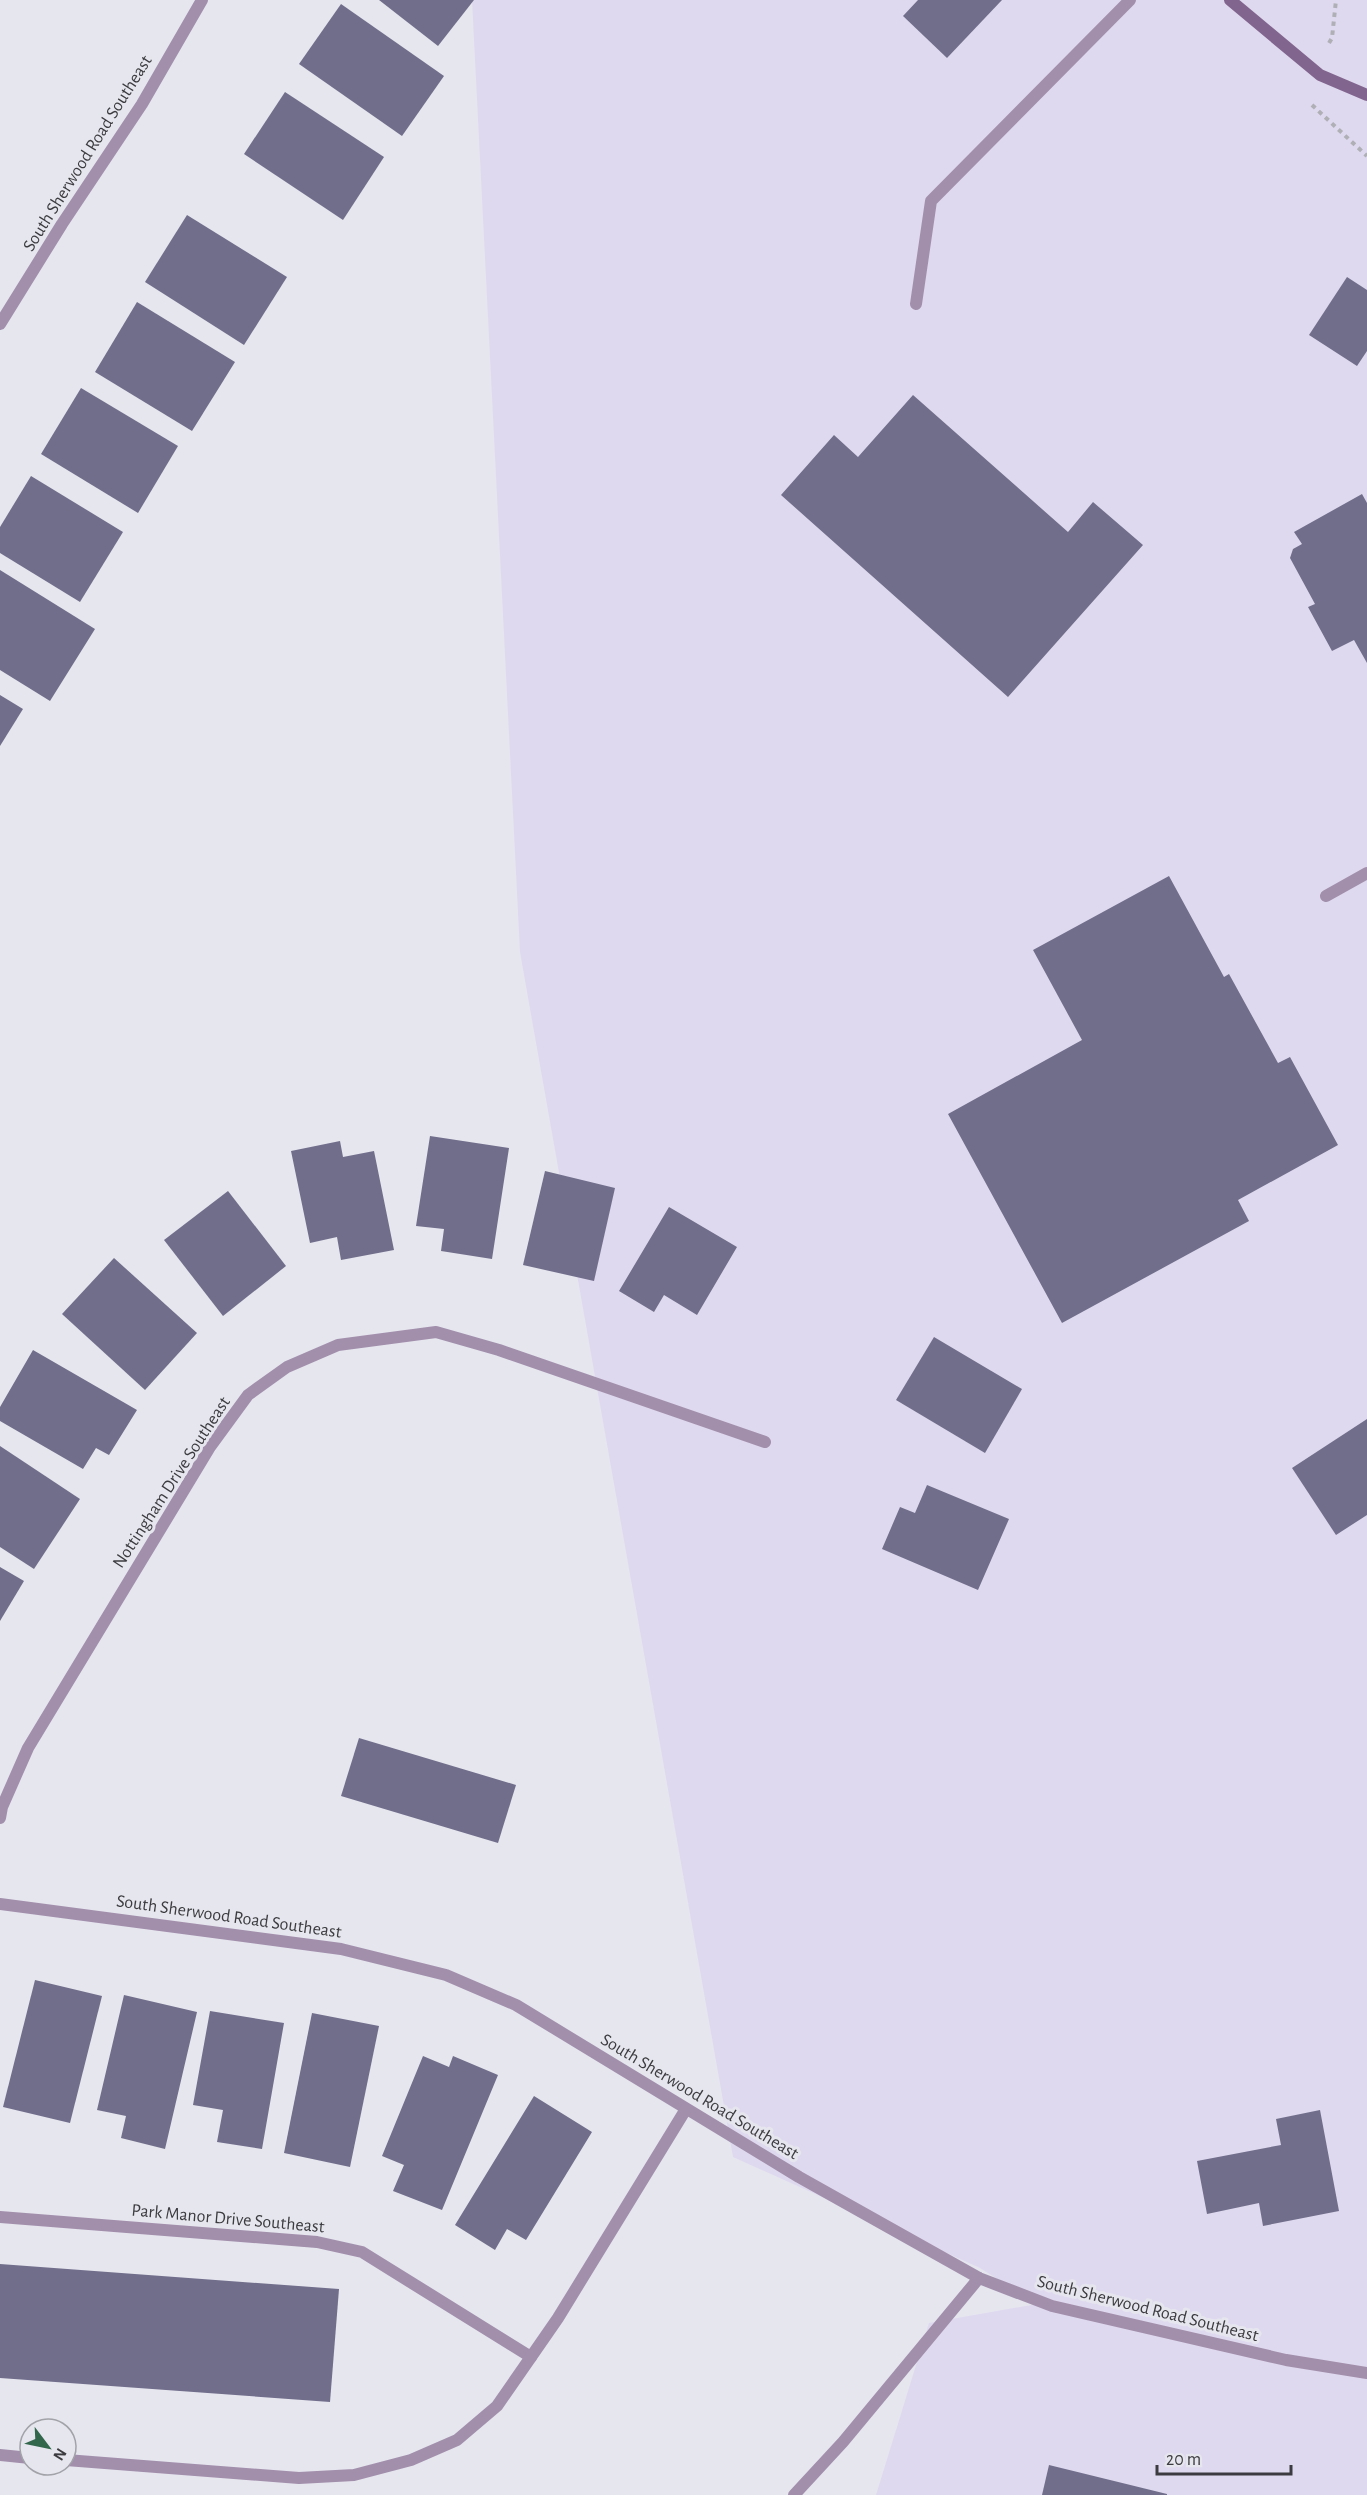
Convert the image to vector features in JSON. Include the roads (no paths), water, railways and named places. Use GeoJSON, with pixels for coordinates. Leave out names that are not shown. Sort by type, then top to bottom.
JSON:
{"type":"FeatureCollection","features":[{"type":"Feature","properties":{"kind":"street","name":"South Sherwood Road Southeast"},"geometry":{"type":"LineString","coordinates":[[0,324],[62,224],[142,104],[201,0]]}},
{"type":"Feature","properties":{"kind":"street"},"geometry":{"type":"LineString","coordinates":[[916,304],[931,201],[1130,0]]}},
{"type":"Feature","properties":{"kind":"street"},"geometry":{"type":"LineString","coordinates":[[1230,0],[1320,75],[1367,95]]}},
{"type":"Feature","properties":{"kind":"street"},"geometry":{"type":"LineString","coordinates":[[1326,896],[1367,873]]}},
{"type":"Feature","properties":{"kind":"street","name":"Nottingham Drive Southeast"},"geometry":{"type":"LineString","coordinates":[[0,1818],[2,1807],[28,1748],[210,1447],[248,1395],[287,1367],[338,1345],[436,1332],[499,1350],[765,1442]]}},
{"type":"Feature","properties":{"kind":"street","name":"South Sherwood Road Southeast"},"geometry":{"type":"LineString","coordinates":[[0,1904],[341,1948],[446,1975],[516,2006],[799,2177],[979,2278],[1074,2312],[1286,2360],[1367,2373]]}},
{"type":"Feature","properties":{"kind":"street"},"geometry":{"type":"LineString","coordinates":[[78,2461],[299,2478],[354,2475],[411,2460],[457,2440],[497,2406],[558,2318],[686,2109]]}},
{"type":"Feature","properties":{"kind":"street","name":"Park Manor Drive Southeast"},"geometry":{"type":"LineString","coordinates":[[0,2217],[317,2242],[362,2252],[531,2357]]}},
{"type":"Feature","properties":{"kind":"street"},"geometry":{"type":"LineString","coordinates":[[794,2495],[843,2442],[979,2278]]}},
{"type":"Feature","properties":{"kind":"street"},"geometry":{"type":"LineString","coordinates":[[0,2456],[18,2457]]}}]}
